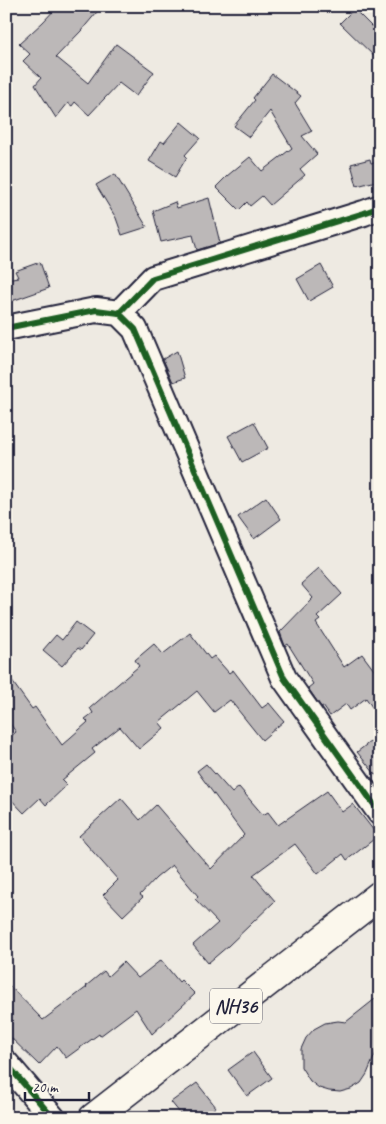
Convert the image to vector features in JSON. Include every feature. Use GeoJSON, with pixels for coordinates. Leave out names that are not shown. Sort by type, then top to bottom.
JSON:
{"type":"FeatureCollection","features":[{"type":"Feature","properties":{"kind":"highway","name":"NH36"},"geometry":{"type":"LineString","coordinates":[[92,1118],[380,895]]}},
{"type":"Feature","properties":{"kind":"street"},"geometry":{"type":"LineString","coordinates":[[119,313],[153,278],[380,207]]}},
{"type":"Feature","properties":{"kind":"street"},"geometry":{"type":"LineString","coordinates":[[6,328],[96,310],[119,313],[135,329],[284,678],[380,813]]}},
{"type":"Feature","properties":{"kind":"street"},"geometry":{"type":"LineString","coordinates":[[6,1063],[53,1118]]}},
{"type":"Feature","properties":{"kind":"building"},"geometry":{"type":"Polygon","coordinates":[[[58,6],[102,6],[56,57],[88,83],[116,44],[154,72],[136,96],[119,83],[89,115],[75,102],[72,106],[68,103],[56,118],[35,85],[41,78],[23,61],[30,54],[19,44],[58,6]]]}},
{"type":"Feature","properties":{"kind":"building"},"geometry":{"type":"Polygon","coordinates":[[[354,9],[380,35],[380,62],[340,23],[354,9]]]}},
{"type":"Feature","properties":{"kind":"building"},"geometry":{"type":"Polygon","coordinates":[[[272,74],[301,96],[295,103],[312,131],[302,136],[317,154],[300,169],[305,175],[270,205],[262,196],[250,206],[247,202],[239,210],[216,187],[250,157],[262,171],[292,148],[270,111],[249,137],[234,126],[255,100],[253,98],[272,74]]]}},
{"type":"Feature","properties":{"kind":"building"},"geometry":{"type":"Polygon","coordinates":[[[181,122],[200,138],[185,155],[187,157],[175,177],[149,161],[161,141],[164,143],[181,122]]]}},
{"type":"Feature","properties":{"kind":"building"},"geometry":{"type":"Polygon","coordinates":[[[370,159],[371,163],[380,161],[380,180],[357,186],[351,164],[370,159]]]}},
{"type":"Feature","properties":{"kind":"building"},"geometry":{"type":"Polygon","coordinates":[[[115,174],[147,227],[122,235],[116,218],[96,185],[115,174]]]}},
{"type":"Feature","properties":{"kind":"building"},"geometry":{"type":"Polygon","coordinates":[[[209,198],[220,243],[197,250],[193,235],[161,242],[153,211],[175,202],[177,208],[209,198]]]}},
{"type":"Feature","properties":{"kind":"building"},"geometry":{"type":"Polygon","coordinates":[[[40,262],[49,288],[6,303],[6,279],[18,277],[15,271],[40,262]]]}},
{"type":"Feature","properties":{"kind":"building"},"geometry":{"type":"Polygon","coordinates":[[[321,265],[333,287],[309,301],[297,279],[321,265]]]}},
{"type":"Feature","properties":{"kind":"building"},"geometry":{"type":"Polygon","coordinates":[[[177,351],[185,378],[173,382],[163,359],[177,351]]]}},
{"type":"Feature","properties":{"kind":"building"},"geometry":{"type":"Polygon","coordinates":[[[254,422],[268,448],[242,462],[228,436],[254,422]]]}},
{"type":"Feature","properties":{"kind":"building"},"geometry":{"type":"Polygon","coordinates":[[[266,497],[281,519],[254,539],[238,517],[266,497]]]}},
{"type":"Feature","properties":{"kind":"building"},"geometry":{"type":"Polygon","coordinates":[[[319,568],[342,594],[317,617],[320,620],[316,623],[344,667],[362,654],[380,678],[380,719],[366,698],[350,710],[346,704],[330,716],[323,706],[321,707],[308,688],[313,684],[288,644],[285,646],[280,632],[313,598],[301,584],[319,568]]]}},
{"type":"Feature","properties":{"kind":"building"},"geometry":{"type":"Polygon","coordinates":[[[76,622],[93,635],[81,650],[78,648],[62,666],[43,650],[56,635],[62,640],[76,622]]]}},
{"type":"Feature","properties":{"kind":"building"},"geometry":{"type":"Polygon","coordinates":[[[190,633],[210,659],[214,656],[229,673],[233,670],[262,708],[269,703],[284,721],[262,740],[230,700],[214,712],[197,691],[159,722],[164,728],[139,749],[120,727],[92,749],[95,753],[62,780],[67,785],[46,805],[40,798],[24,813],[6,794],[6,740],[16,732],[6,718],[6,673],[32,709],[35,707],[62,745],[88,722],[85,719],[93,713],[90,708],[139,666],[135,660],[154,644],[163,654],[190,633]]]}},
{"type":"Feature","properties":{"kind":"building"},"geometry":{"type":"Polygon","coordinates":[[[380,734],[380,780],[357,752],[380,734]]]}},
{"type":"Feature","properties":{"kind":"building"},"geometry":{"type":"Polygon","coordinates":[[[206,764],[232,793],[239,787],[263,815],[268,812],[278,825],[327,791],[342,812],[353,804],[378,836],[347,860],[343,854],[318,874],[295,844],[253,875],[275,901],[208,963],[193,945],[218,923],[195,899],[198,896],[172,865],[156,878],[140,895],[143,897],[123,916],[103,895],[118,880],[79,836],[121,798],[140,820],[156,805],[211,869],[244,835],[197,771],[206,764]]]}},
{"type":"Feature","properties":{"kind":"building"},"geometry":{"type":"Polygon","coordinates":[[[161,960],[179,982],[181,980],[195,994],[152,1034],[136,1009],[66,1058],[57,1046],[39,1065],[6,1033],[6,982],[43,1020],[87,987],[104,971],[108,976],[123,962],[138,978],[161,960]]]}},
{"type":"Feature","properties":{"kind":"building"},"geometry":{"type":"Polygon","coordinates":[[[380,995],[380,1043],[367,1074],[361,1083],[351,1089],[340,1092],[319,1088],[310,1081],[301,1067],[301,1049],[306,1038],[314,1029],[325,1023],[346,1022],[380,995]]]}},
{"type":"Feature","properties":{"kind":"building"},"geometry":{"type":"Polygon","coordinates":[[[253,1052],[272,1078],[247,1096],[228,1070],[253,1052]]]}},
{"type":"Feature","properties":{"kind":"building"},"geometry":{"type":"Polygon","coordinates":[[[197,1083],[216,1107],[202,1118],[184,1118],[171,1102],[197,1083]]]}},
{"type":"Feature","properties":{"kind":"cycle path"},"geometry":{"type":"LineString","coordinates":[[119,313],[153,278],[380,207]]}},
{"type":"Feature","properties":{"kind":"cycle path"},"geometry":{"type":"LineString","coordinates":[[6,328],[96,310],[119,313],[135,329],[284,678],[380,813]]}},
{"type":"Feature","properties":{"kind":"cycle path"},"geometry":{"type":"LineString","coordinates":[[6,1063],[53,1118]]}}]}
